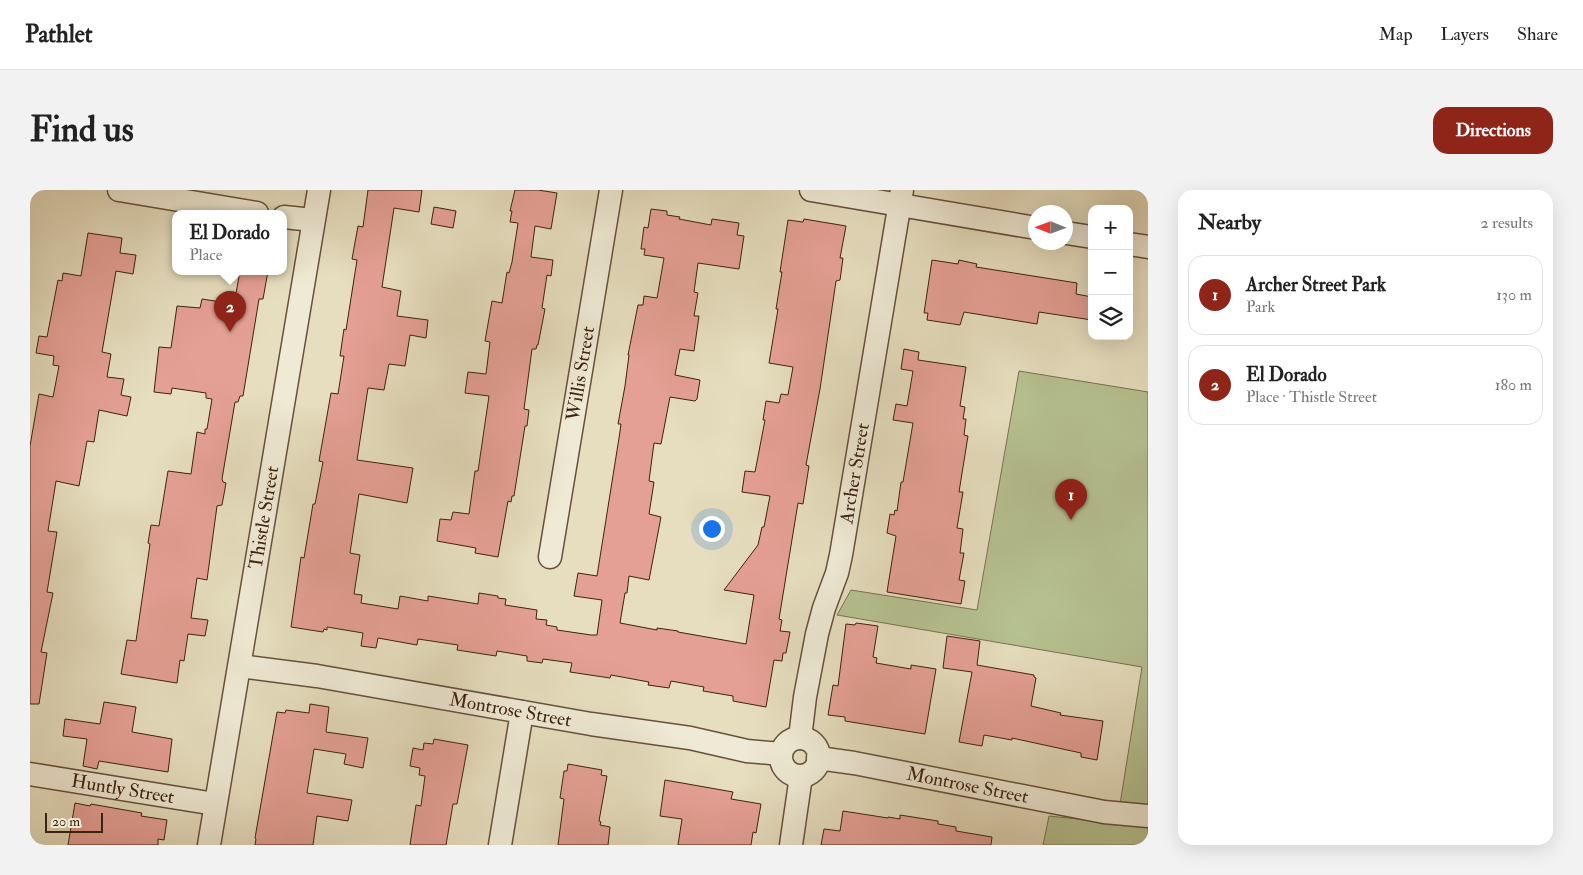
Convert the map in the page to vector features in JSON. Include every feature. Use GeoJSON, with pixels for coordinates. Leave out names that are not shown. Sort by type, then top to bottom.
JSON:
{"type":"FeatureCollection","features":[{"type":"Feature","properties":{"kind":"street"},"geometry":{"type":"LineString","coordinates":[[118,190],[239,210]]}},
{"type":"Feature","properties":{"kind":"street","name":"Thistle Street"},"geometry":{"type":"LineString","coordinates":[[209,845],[319,190]]}},
{"type":"Feature","properties":{"kind":"street","name":"Willis Street"},"geometry":{"type":"LineString","coordinates":[[550,558],[611,190]]}},
{"type":"Feature","properties":{"kind":"street"},"geometry":{"type":"LineString","coordinates":[[812,190],[900,197],[1028,226]]}},
{"type":"Feature","properties":{"kind":"street","name":"Archer Street"},"geometry":{"type":"LineString","coordinates":[[800,738],[816,634],[837,573],[841,555],[900,197]]}},
{"type":"Feature","properties":{"kind":"street"},"geometry":{"type":"LineString","coordinates":[[287,217],[314,220]]}},
{"type":"Feature","properties":{"kind":"street"},"geometry":{"type":"LineString","coordinates":[[1073,234],[1088,237]]}},
{"type":"Feature","properties":{"kind":"street"},"geometry":{"type":"LineString","coordinates":[[1133,245],[1148,247]]}},
{"type":"Feature","properties":{"kind":"street","name":"Montrose Street"},"geometry":{"type":"LineString","coordinates":[[240,666],[317,676],[522,712],[690,738],[747,750],[781,754]]}},
{"type":"Feature","properties":{"kind":"street"},"geometry":{"type":"LineString","coordinates":[[500,845],[522,712]]}},
{"type":"Feature","properties":{"kind":"street"},"geometry":{"type":"LineString","coordinates":[[800,738],[806,739],[815,747],[818,758],[815,768],[806,775],[801,776],[790,774],[786,770],[781,760],[781,754],[786,745],[794,739],[800,738]]}},
{"type":"Feature","properties":{"kind":"street","name":"Montrose Street"},"geometry":{"type":"LineString","coordinates":[[818,758],[854,763],[907,775],[1118,814],[1148,816]]}},
{"type":"Feature","properties":{"kind":"street","name":"Huntly Street"},"geometry":{"type":"LineString","coordinates":[[30,774],[215,804]]}},
{"type":"Feature","properties":{"kind":"street"},"geometry":{"type":"LineString","coordinates":[[790,845],[801,776]]}},
{"type":"Feature","properties":{"kind":"green space"},"geometry":{"type":"Polygon","coordinates":[[[1019,371],[1148,392],[1148,845],[1043,845],[1049,816],[1117,823],[1142,667],[837,615],[851,590],[977,610],[1019,371]]]}},
{"type":"Feature","properties":{"kind":"building"},"geometry":{"type":"Polygon","coordinates":[[[368,190],[422,190],[419,212],[394,208],[382,287],[401,291],[397,316],[428,320],[426,338],[410,335],[405,366],[389,364],[384,390],[368,388],[357,460],[413,468],[407,503],[359,494],[350,553],[360,555],[354,594],[362,595],[361,603],[398,609],[400,596],[428,601],[428,596],[478,604],[479,593],[498,596],[498,598],[506,599],[505,605],[537,610],[536,619],[547,620],[546,625],[557,627],[557,630],[591,635],[597,635],[602,600],[574,596],[578,573],[597,576],[621,424],[618,424],[628,355],[638,305],[643,305],[644,296],[657,298],[664,258],[644,255],[645,249],[641,249],[644,227],[648,228],[651,209],[667,211],[667,215],[680,217],[679,219],[711,225],[712,219],[739,223],[737,235],[744,236],[739,269],[698,263],[694,292],[698,293],[694,316],[699,316],[694,351],[680,349],[675,375],[700,380],[697,399],[695,401],[670,397],[661,444],[654,443],[649,481],[654,482],[649,514],[661,517],[649,580],[629,576],[620,623],[657,630],[657,628],[678,631],[746,644],[754,595],[724,590],[758,545],[762,527],[764,527],[770,496],[742,492],[745,471],[755,472],[765,420],[763,420],[766,401],[779,403],[781,394],[788,395],[793,367],[769,363],[778,309],[776,309],[782,272],[780,272],[788,220],[803,222],[804,219],[846,226],[840,258],[843,258],[840,280],[836,281],[820,389],[806,465],[809,466],[803,504],[798,503],[779,619],[782,620],[780,631],[790,632],[786,653],[783,653],[782,661],[774,660],[766,707],[733,701],[733,696],[703,691],[704,687],[671,681],[669,688],[648,685],[649,682],[611,675],[610,678],[570,672],[572,663],[543,659],[542,663],[527,661],[527,656],[497,651],[496,656],[457,650],[458,645],[418,639],[417,645],[378,638],[376,648],[361,646],[363,633],[327,627],[327,630],[324,629],[323,632],[291,627],[301,557],[304,558],[313,504],[315,504],[323,462],[319,461],[331,393],[338,394],[344,356],[340,356],[357,260],[352,259],[358,226],[363,227],[368,190]]]}},
{"type":"Feature","properties":{"kind":"building"},"geometry":{"type":"Polygon","coordinates":[[[515,190],[538,190],[557,193],[551,229],[535,226],[531,257],[553,260],[551,276],[547,275],[542,308],[545,309],[538,345],[536,349],[532,349],[524,409],[529,410],[527,426],[525,426],[514,496],[512,496],[511,502],[508,501],[498,557],[475,553],[476,548],[437,541],[440,519],[451,520],[453,512],[469,514],[475,471],[478,471],[489,396],[465,393],[468,372],[486,374],[490,342],[485,341],[492,301],[502,303],[507,272],[509,273],[512,262],[518,223],[510,222],[512,211],[510,211],[515,190]]]}},
{"type":"Feature","properties":{"kind":"building"},"geometry":{"type":"Polygon","coordinates":[[[434,207],[456,211],[453,228],[431,224],[434,207]]]}},
{"type":"Feature","properties":{"kind":"building"},"geometry":{"type":"Polygon","coordinates":[[[88,233],[122,238],[120,253],[136,255],[133,274],[116,271],[102,352],[111,354],[107,377],[124,379],[121,395],[131,397],[127,416],[99,410],[94,442],[87,441],[79,486],[56,481],[48,531],[57,532],[47,592],[53,593],[41,652],[47,653],[39,704],[30,704],[30,446],[39,394],[53,397],[59,366],[53,365],[54,356],[36,353],[39,336],[47,337],[58,280],[62,281],[63,273],[81,276],[88,233]]]}},
{"type":"Feature","properties":{"kind":"building"},"geometry":{"type":"Polygon","coordinates":[[[932,260],[958,264],[959,260],[977,264],[976,267],[1077,283],[1076,294],[1088,296],[1088,319],[1039,312],[1037,324],[964,312],[960,325],[927,320],[928,313],[924,313],[932,260]]]}},
{"type":"Feature","properties":{"kind":"building"},"geometry":{"type":"Polygon","coordinates":[[[239,275],[267,275],[263,299],[259,299],[243,396],[240,396],[238,402],[235,402],[222,479],[226,483],[222,505],[217,506],[207,580],[197,578],[191,618],[208,620],[205,636],[188,634],[184,661],[180,660],[177,683],[121,674],[127,640],[136,641],[151,525],[159,526],[168,471],[191,474],[197,432],[205,434],[212,399],[206,398],[206,393],[172,388],[171,394],[154,392],[159,347],[171,348],[177,306],[200,308],[202,299],[234,304],[239,275]]]}},
{"type":"Feature","properties":{"kind":"building"},"geometry":{"type":"Polygon","coordinates":[[[904,349],[919,352],[918,360],[966,367],[960,406],[965,407],[963,419],[966,419],[964,435],[968,436],[959,492],[963,492],[957,528],[963,529],[960,553],[964,553],[959,580],[965,581],[961,604],[887,592],[896,536],[887,533],[890,514],[894,515],[895,510],[897,511],[913,423],[893,420],[896,404],[907,406],[913,371],[901,369],[904,349]]]}},
{"type":"Feature","properties":{"kind":"building"},"geometry":{"type":"Polygon","coordinates":[[[856,623],[878,626],[873,657],[877,658],[876,663],[911,669],[911,665],[936,669],[925,734],[845,721],[845,717],[828,715],[833,685],[838,686],[846,624],[855,625],[856,623]]]}},
{"type":"Feature","properties":{"kind":"building"},"geometry":{"type":"Polygon","coordinates":[[[947,636],[980,641],[977,665],[1034,675],[1036,678],[1031,706],[1061,713],[1060,715],[1103,721],[1097,760],[1081,757],[1081,753],[1012,738],[1012,740],[984,735],[982,746],[959,742],[972,672],[943,668],[947,636]]]}},
{"type":"Feature","properties":{"kind":"building"},"geometry":{"type":"Polygon","coordinates":[[[104,702],[136,707],[132,732],[172,739],[168,772],[99,761],[97,769],[83,766],[87,739],[63,736],[65,719],[100,724],[104,702]]]}},
{"type":"Feature","properties":{"kind":"building"},"geometry":{"type":"Polygon","coordinates":[[[310,704],[329,707],[326,732],[368,738],[363,768],[344,764],[346,754],[314,749],[307,793],[352,800],[348,821],[317,816],[313,845],[255,845],[277,712],[285,713],[286,710],[309,713],[310,704]]]}},
{"type":"Feature","properties":{"kind":"building"},"geometry":{"type":"Polygon","coordinates":[[[434,739],[468,745],[457,804],[453,804],[446,845],[410,845],[416,805],[421,806],[425,776],[419,775],[420,768],[410,766],[413,748],[423,750],[424,743],[433,744],[434,739]]]}},
{"type":"Feature","properties":{"kind":"building"},"geometry":{"type":"Polygon","coordinates":[[[568,764],[602,770],[601,775],[607,776],[599,821],[601,822],[600,825],[610,827],[608,845],[558,845],[564,799],[560,798],[564,771],[567,771],[568,764]]]}},
{"type":"Feature","properties":{"kind":"building"},"geometry":{"type":"Polygon","coordinates":[[[665,780],[733,792],[731,799],[761,804],[756,833],[753,832],[751,845],[678,845],[682,819],[660,816],[665,780]]]}},
{"type":"Feature","properties":{"kind":"building"},"geometry":{"type":"Polygon","coordinates":[[[75,803],[142,813],[141,816],[167,820],[164,840],[158,839],[158,845],[68,845],[75,803]]]}},
{"type":"Feature","properties":{"kind":"building"},"geometry":{"type":"Polygon","coordinates":[[[843,811],[888,818],[900,819],[900,815],[938,821],[938,824],[956,827],[956,831],[992,837],[991,845],[821,845],[824,829],[840,831],[843,811]]]}},
{"type":"Feature","properties":{"kind":"place","name":"El Dorado"},"geometry":{"type":"Point","coordinates":[230,332]}},
{"type":"Feature","properties":{"kind":"place","name":"Archer Street Park"},"geometry":{"type":"Point","coordinates":[1071,520]}}]}
